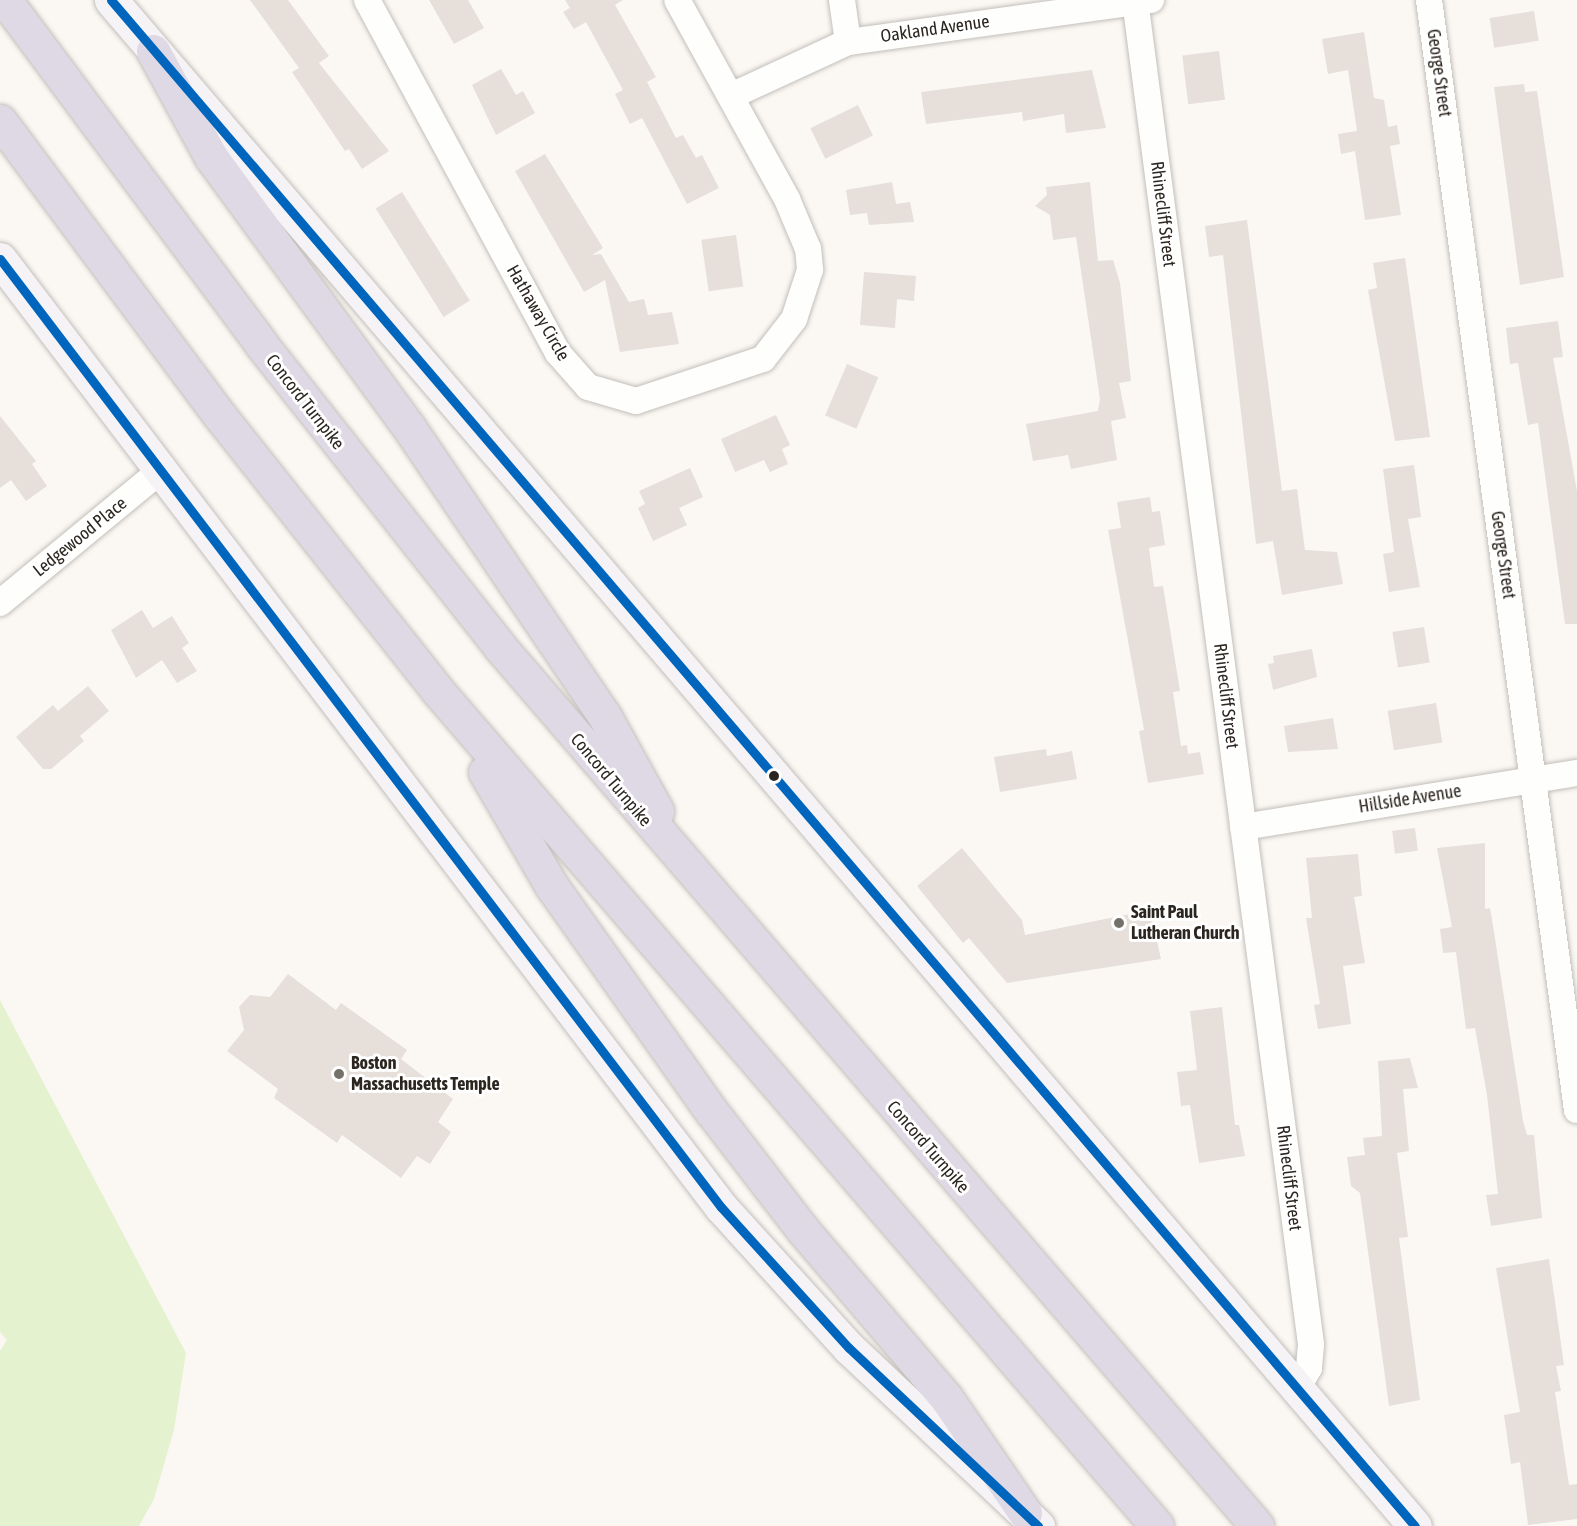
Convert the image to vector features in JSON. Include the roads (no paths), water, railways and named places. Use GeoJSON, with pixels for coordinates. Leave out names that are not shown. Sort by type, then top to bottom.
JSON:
{"type":"FeatureCollection","features":[{"type":"Feature","properties":{"kind":"highway","name":"Concord Turnpike"},"geometry":{"type":"LineString","coordinates":[[5,0],[359,471],[692,876],[1257,1526]]}},
{"type":"Feature","properties":{"kind":"highway"},"geometry":{"type":"LineString","coordinates":[[153,51],[211,157],[388,397],[604,715],[692,876]]}},
{"type":"Feature","properties":{"kind":"highway"},"geometry":{"type":"LineString","coordinates":[[0,121],[174,356],[437,690],[1157,1526]]}},
{"type":"Feature","properties":{"kind":"highway"},"geometry":{"type":"LineString","coordinates":[[437,690],[551,885],[712,1112],[790,1214],[947,1399],[1031,1520]]}},
{"type":"Feature","properties":{"kind":"main road"},"geometry":{"type":"LineString","coordinates":[[111,0],[1415,1526]]}},
{"type":"Feature","properties":{"kind":"main road"},"geometry":{"type":"LineString","coordinates":[[0,259],[744,1235],[849,1348],[1031,1520]]}},
{"type":"Feature","properties":{"kind":"street","name":"Hathaway Circle"},"geometry":{"type":"LineString","coordinates":[[367,0],[558,353],[602,395],[658,398],[749,367],[776,346],[801,305],[810,270],[804,239],[731,96],[677,0]]}},
{"type":"Feature","properties":{"kind":"street"},"geometry":{"type":"LineString","coordinates":[[842,0],[848,42]]}},
{"type":"Feature","properties":{"kind":"street","name":"George Street"},"geometry":{"type":"LineString","coordinates":[[1429,0],[1577,1110]]}},
{"type":"Feature","properties":{"kind":"street","name":"Oakland Avenue"},"geometry":{"type":"LineString","coordinates":[[731,96],[848,42],[1141,1]]}},
{"type":"Feature","properties":{"kind":"street","name":"Rhinecliff Street"},"geometry":{"type":"LineString","coordinates":[[1141,1],[1243,827],[1311,1345],[1309,1368],[1297,1389]]}},
{"type":"Feature","properties":{"kind":"street","name":"Ledgewood Place"},"geometry":{"type":"LineString","coordinates":[[0,603],[160,471]]}},
{"type":"Feature","properties":{"kind":"street","name":"Hillside Avenue"},"geometry":{"type":"LineString","coordinates":[[1243,827],[1577,773]]}},
{"type":"Feature","properties":{"kind":"place","name":"Saint Paul Lutheran Church"},"geometry":{"type":"Point","coordinates":[1119,923]}},
{"type":"Feature","properties":{"kind":"place","name":"Boston Massachusetts Temple"},"geometry":{"type":"Point","coordinates":[339,1074]}}]}
